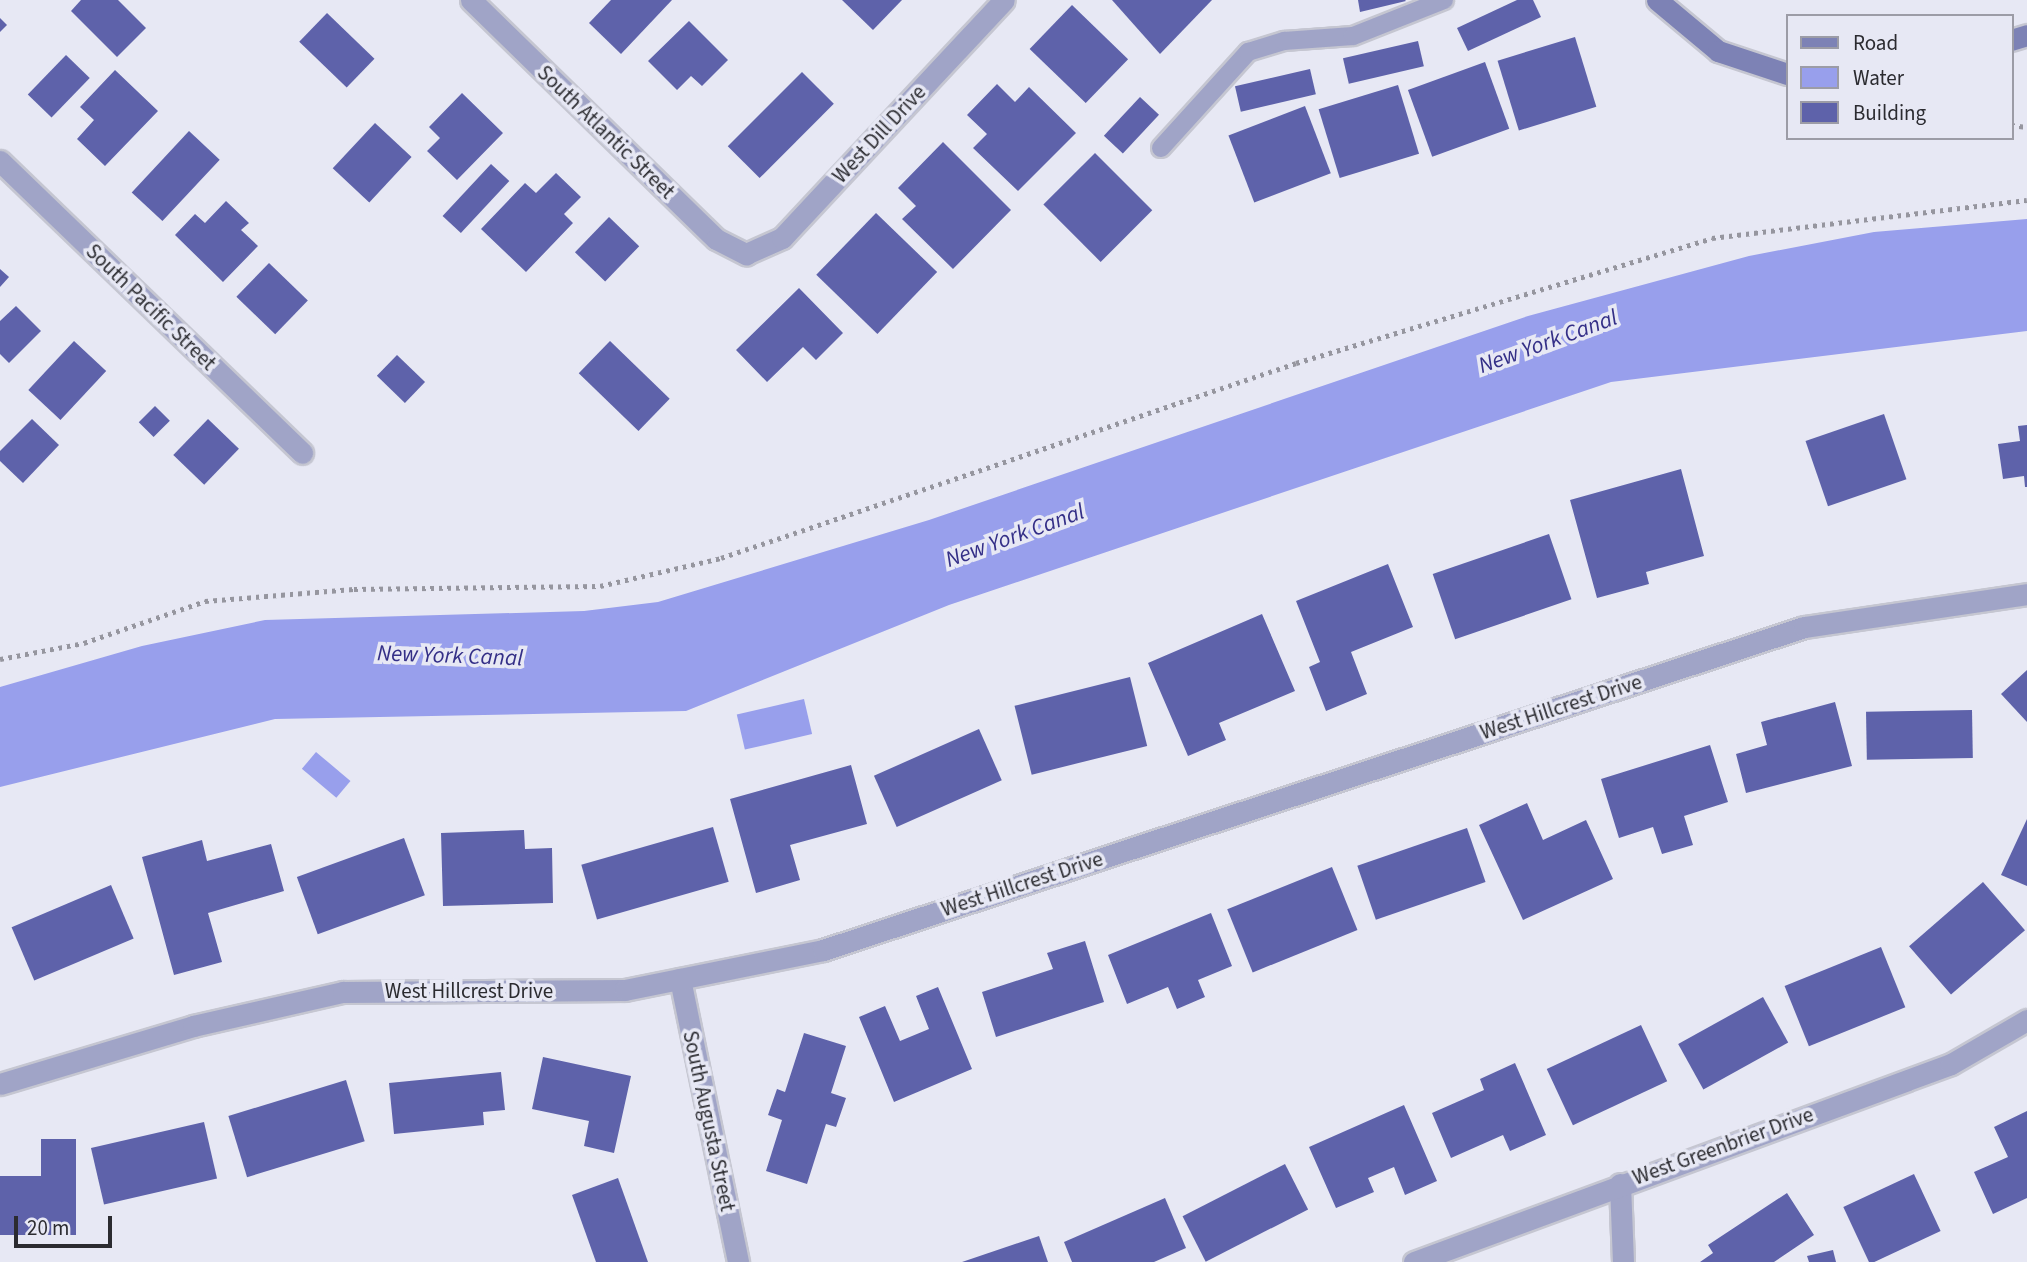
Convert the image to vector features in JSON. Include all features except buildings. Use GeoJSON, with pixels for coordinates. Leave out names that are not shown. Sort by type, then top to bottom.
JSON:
{"type":"FeatureCollection","features":[{"type":"Feature","properties":{"kind":"street","name":"South Atlantic Street"},"geometry":{"type":"LineString","coordinates":[[471,0],[716,239],[746,254]]}},
{"type":"Feature","properties":{"kind":"street","name":"West Dill Drive"},"geometry":{"type":"LineString","coordinates":[[746,254],[782,239],[1004,0]]}},
{"type":"Feature","properties":{"kind":"street"},"geometry":{"type":"LineString","coordinates":[[1657,0],[1718,51],[1786,74]]}},
{"type":"Feature","properties":{"kind":"street","name":"South Pacific Street"},"geometry":{"type":"LineString","coordinates":[[0,161],[302,453]]}},
{"type":"Feature","properties":{"kind":"street","name":"West Hillcrest Drive"},"geometry":{"type":"LineString","coordinates":[[0,1084],[193,1026],[343,992],[625,990],[823,950],[1804,627],[2027,593]]}},
{"type":"Feature","properties":{"kind":"street","name":"South Augusta Street"},"geometry":{"type":"LineString","coordinates":[[680,979],[737,1262]]}},
{"type":"Feature","properties":{"kind":"street","name":"West Greenbrier Drive"},"geometry":{"type":"LineString","coordinates":[[1414,1262],[1951,1063],[2027,1020]]}},
{"type":"Feature","properties":{"kind":"street"},"geometry":{"type":"LineString","coordinates":[[1620,1184],[1623,1262]]}},
{"type":"Feature","properties":{"kind":"lane"},"geometry":{"type":"LineString","coordinates":[[1161,148],[1248,52],[1283,41],[1353,36],[1444,0]]}},
{"type":"Feature","properties":{"kind":"path"},"geometry":{"type":"LineString","coordinates":[[0,659],[84,643],[205,601],[354,589],[600,586],[721,558],[1282,367],[1712,238],[2027,200]]}},
{"type":"Feature","properties":{"kind":"water","name":"New York Canal"},"geometry":{"type":"Polygon","coordinates":[[[2027,219],[2027,331],[1611,382],[949,605],[686,711],[275,719],[0,787],[0,687],[142,646],[265,620],[584,611],[658,602],[929,520],[1528,316],[1749,256],[1874,232],[2027,219]]]}},
{"type":"Feature","properties":{"kind":"water"},"geometry":{"type":"Polygon","coordinates":[[[804,699],[812,734],[745,750],[737,715],[804,699]]]}},
{"type":"Feature","properties":{"kind":"water"},"geometry":{"type":"Polygon","coordinates":[[[316,752],[350,781],[336,798],[302,769],[316,752]]]}}]}
